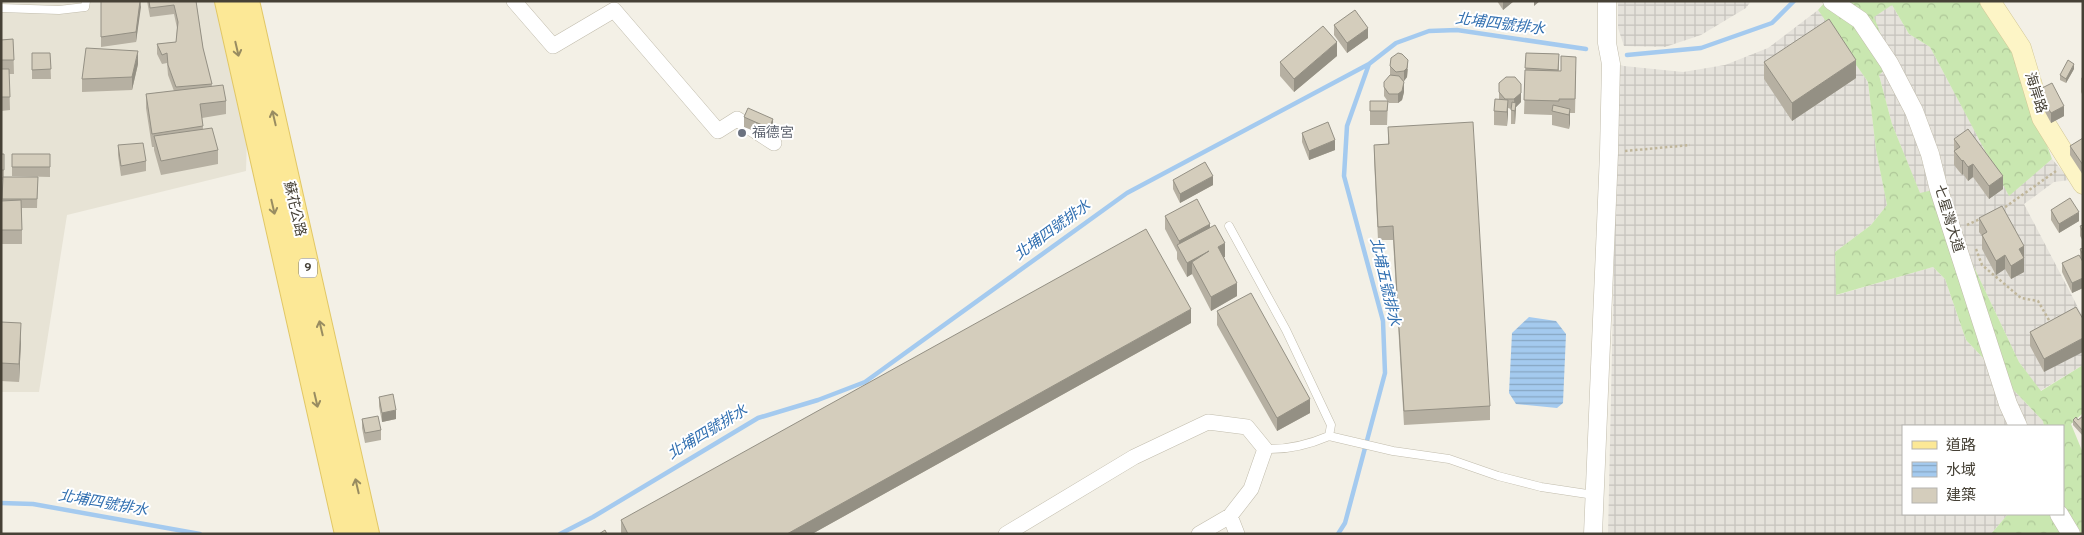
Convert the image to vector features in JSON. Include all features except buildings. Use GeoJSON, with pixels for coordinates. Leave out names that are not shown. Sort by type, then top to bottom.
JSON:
{"type":"FeatureCollection","features":[{"type":"Feature","properties":{"kind":"main road","name":"蘇花公路"},"geometry":{"type":"LineString","coordinates":[[226,1],[272,154],[368,534]]}},
{"type":"Feature","properties":{"kind":"main road","name":"蘇花公路"},"geometry":{"type":"LineString","coordinates":[[248,1],[272,154],[346,534]]}},
{"type":"Feature","properties":{"kind":"main road","name":"海岸路"},"geometry":{"type":"LineString","coordinates":[[1990,1],[2021,48],[2042,118],[2083,184]]}},
{"type":"Feature","properties":{"kind":"street"},"geometry":{"type":"LineString","coordinates":[[514,1],[553,46],[614,10],[718,131],[737,119],[774,143]]}},
{"type":"Feature","properties":{"kind":"street"},"geometry":{"type":"LineString","coordinates":[[1593,534],[1608,153],[1610,64],[1607,43],[1607,1]]}},
{"type":"Feature","properties":{"kind":"street","name":"七星灣大道"},"geometry":{"type":"LineString","coordinates":[[1832,1],[1860,20],[1889,63],[1914,112],[1930,154],[1939,190],[2008,404],[2018,425]]}},
{"type":"Feature","properties":{"kind":"street"},"geometry":{"type":"LineString","coordinates":[[1006,534],[1134,457],[1208,422],[1247,427],[1265,449],[1251,488],[1230,516],[1199,534]]}},
{"type":"Feature","properties":{"kind":"street"},"geometry":{"type":"LineString","coordinates":[[2060,515],[2071,534]]}},
{"type":"Feature","properties":{"kind":"street"},"geometry":{"type":"LineString","coordinates":[[1230,516],[1237,534]]}},
{"type":"Feature","properties":{"kind":"lane"},"geometry":{"type":"LineString","coordinates":[[1,8],[59,10],[85,7],[86,1]]}},
{"type":"Feature","properties":{"kind":"lane"},"geometry":{"type":"LineString","coordinates":[[1229,226],[1286,330],[1316,390],[1331,425],[1329,436]]}},
{"type":"Feature","properties":{"kind":"lane"},"geometry":{"type":"LineString","coordinates":[[1265,449],[1284,450],[1329,436],[1393,451],[1449,459],[1541,488],[1594,494]]}},
{"type":"Feature","properties":{"kind":"path"},"geometry":{"type":"LineString","coordinates":[[1608,153],[1690,145]]}},
{"type":"Feature","properties":{"kind":"path"},"geometry":{"type":"LineString","coordinates":[[1997,212],[2004,209],[2069,162]]}},
{"type":"Feature","properties":{"kind":"path"},"geometry":{"type":"LineString","coordinates":[[1970,233],[1966,225],[1989,215]]}},
{"type":"Feature","properties":{"kind":"path"},"geometry":{"type":"LineString","coordinates":[[1973,241],[1982,265],[2021,298],[2038,301],[2053,326]]}},
{"type":"Feature","properties":{"kind":"shaded area"},"geometry":{"type":"Polygon","coordinates":[[[1,1],[251,1],[246,171],[67,215],[39,392],[1,392],[1,1]]]}},
{"type":"Feature","properties":{"kind":"shaded area"},"geometry":{"type":"Polygon","coordinates":[[[1618,1],[1751,1],[1746,8],[1701,35],[1665,47],[1624,46],[1618,28],[1618,1]]]}},
{"type":"Feature","properties":{"kind":"shaded area"},"geometry":{"type":"Polygon","coordinates":[[[1892,5],[1909,34],[1930,47],[2009,195],[2052,159],[2070,180],[2054,182],[2024,204],[2083,317],[2083,365],[2040,391],[2019,362],[1937,189],[1920,194],[1892,124],[1879,75],[1874,16],[1892,5]]]}},
{"type":"Feature","properties":{"kind":"shaded area"},"geometry":{"type":"Polygon","coordinates":[[[1818,10],[1868,82],[1876,150],[1887,205],[1871,225],[1835,252],[1837,295],[1933,267],[1945,279],[1966,340],[2043,421],[2044,425],[1902,425],[1902,515],[2007,515],[1991,534],[1608,534],[1616,168],[1614,65],[1683,72],[1725,65],[1768,48],[1818,10]]]}},
{"type":"Feature","properties":{"kind":"green space"},"geometry":{"type":"Polygon","coordinates":[[[1826,1],[1983,1],[2008,38],[2052,159],[2009,196],[1930,47],[1909,34],[1892,5],[1874,17],[1892,63],[1879,75],[1892,124],[1920,193],[1937,189],[2019,362],[2041,391],[2083,365],[2083,413],[2071,424],[2083,453],[2083,534],[1991,534],[2007,515],[2064,515],[2064,425],[2044,425],[2043,421],[1966,340],[1945,279],[1933,267],[1836,295],[1835,252],[1871,225],[1887,205],[1876,150],[1868,82],[1818,10],[1826,1]]]}},
{"type":"Feature","properties":{"kind":"water"},"geometry":{"type":"Polygon","coordinates":[[[1529,317],[1556,321],[1566,334],[1563,403],[1557,408],[1516,404],[1509,393],[1512,333],[1529,317]]]}},
{"type":"Feature","properties":{"kind":"waterway","name":"北埔四號排水"},"geometry":{"type":"LineString","coordinates":[[1627,55],[1701,48],[1772,23],[1794,1]]}},
{"type":"Feature","properties":{"kind":"waterway","name":"北埔四號排水"},"geometry":{"type":"LineString","coordinates":[[560,534],[593,517],[758,418],[818,400],[865,382],[1127,193],[1369,64],[1396,43],[1429,31],[1457,30],[1586,49]]}},
{"type":"Feature","properties":{"kind":"waterway","name":"北埔五號排水"},"geometry":{"type":"LineString","coordinates":[[1338,534],[1345,523],[1385,373],[1383,321],[1344,176],[1347,126],[1369,64]]}},
{"type":"Feature","properties":{"kind":"waterway","name":"北埔四號排水"},"geometry":{"type":"LineString","coordinates":[[1,503],[33,504],[200,534]]}},
{"type":"Feature","properties":{"kind":"place","name":"福德宮"},"geometry":{"type":"Point","coordinates":[742,133]}}]}
